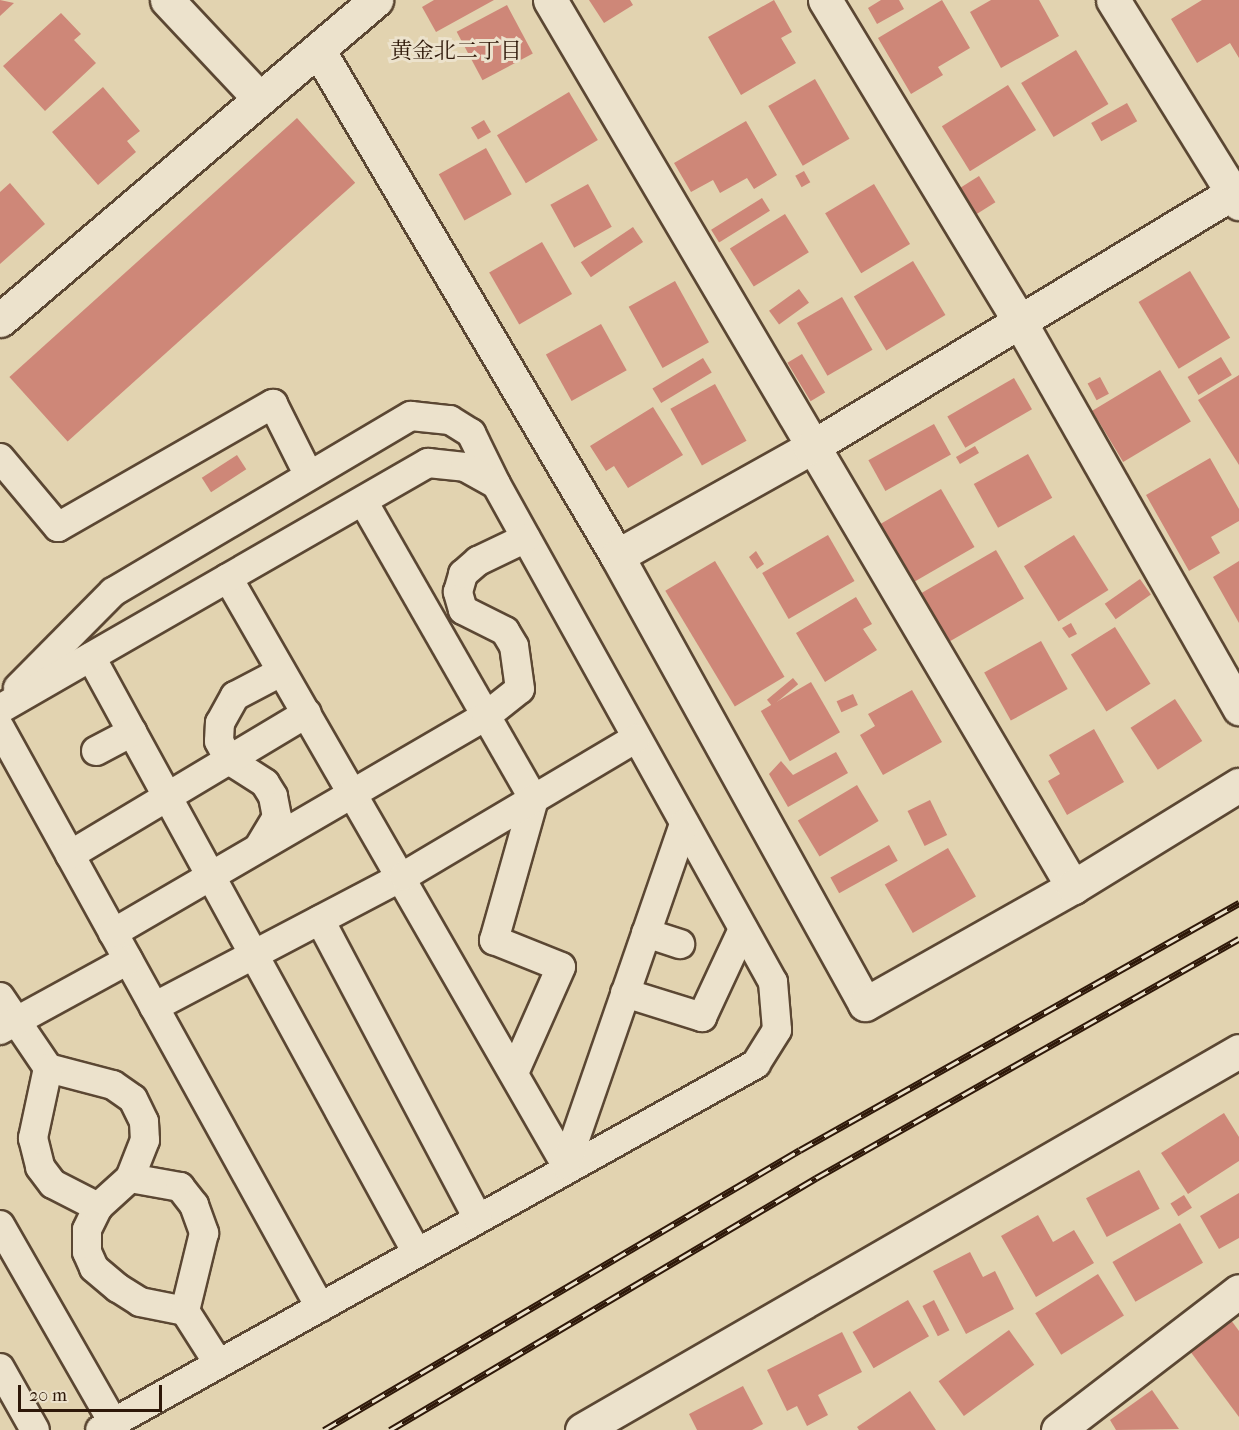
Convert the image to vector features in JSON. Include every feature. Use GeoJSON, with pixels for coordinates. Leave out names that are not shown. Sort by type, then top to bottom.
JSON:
{"type":"FeatureCollection","features":[{"type":"Feature","properties":{"kind":"street"},"geometry":{"type":"LineString","coordinates":[[167,0],[258,97]]}},
{"type":"Feature","properties":{"kind":"street"},"geometry":{"type":"LineString","coordinates":[[0,320],[258,97],[320,53],[376,0]]}},
{"type":"Feature","properties":{"kind":"street"},"geometry":{"type":"LineString","coordinates":[[550,0],[810,448],[1073,887]]}},
{"type":"Feature","properties":{"kind":"street"},"geometry":{"type":"LineString","coordinates":[[825,0],[1020,324],[1239,708]]}},
{"type":"Feature","properties":{"kind":"street"},"geometry":{"type":"LineString","coordinates":[[616,556],[810,448],[1237,195],[1113,0]]}},
{"type":"Feature","properties":{"kind":"street"},"geometry":{"type":"LineString","coordinates":[[320,53],[616,556],[865,1004],[1073,887],[1239,785]]}},
{"type":"Feature","properties":{"kind":"street"},"geometry":{"type":"LineString","coordinates":[[582,1430],[1239,1051]]}},
{"type":"Feature","properties":{"kind":"street"},"geometry":{"type":"LineString","coordinates":[[1058,1430],[1239,1291]]}},
{"type":"Feature","properties":{"kind":"lane"},"geometry":{"type":"LineString","coordinates":[[0,458],[58,527],[273,404],[309,476]]}},
{"type":"Feature","properties":{"kind":"lane"},"geometry":{"type":"LineString","coordinates":[[0,708],[113,592],[411,416],[450,420],[471,433],[496,484],[635,739],[772,982],[777,1030],[756,1064],[566,1165],[320,1307],[106,1426],[0,1225]]}},
{"type":"Feature","properties":{"kind":"lane"},"geometry":{"type":"LineString","coordinates":[[0,708],[428,463],[465,467],[496,484]]}},
{"type":"Feature","properties":{"kind":"lane"},"geometry":{"type":"LineString","coordinates":[[363,501],[534,799],[494,940],[561,967],[514,1073]]}},
{"type":"Feature","properties":{"kind":"lane"},"geometry":{"type":"LineString","coordinates":[[113,933],[486,716],[520,689],[520,672],[504,631],[463,610],[458,592],[463,574],[478,561],[526,538]]}},
{"type":"Feature","properties":{"kind":"lane"},"geometry":{"type":"LineString","coordinates":[[228,578],[280,672],[404,876],[566,1165]]}},
{"type":"Feature","properties":{"kind":"lane"},"geometry":{"type":"LineString","coordinates":[[91,657],[416,1251]]}},
{"type":"Feature","properties":{"kind":"lane"},"geometry":{"type":"LineString","coordinates":[[258,849],[277,817],[273,796],[265,783],[229,760],[219,741],[220,723],[231,703],[280,672]]}},
{"type":"Feature","properties":{"kind":"lane"},"geometry":{"type":"LineString","coordinates":[[70,855],[307,713]]}},
{"type":"Feature","properties":{"kind":"lane"},"geometry":{"type":"LineString","coordinates":[[0,728],[320,1307]]}},
{"type":"Feature","properties":{"kind":"lane"},"geometry":{"type":"LineString","coordinates":[[96,751],[132,732]]}},
{"type":"Feature","properties":{"kind":"lane"},"geometry":{"type":"LineString","coordinates":[[154,1007],[404,876],[635,739]]}},
{"type":"Feature","properties":{"kind":"lane"},"geometry":{"type":"LineString","coordinates":[[566,1165],[684,824]]}},
{"type":"Feature","properties":{"kind":"lane"},"geometry":{"type":"LineString","coordinates":[[320,920],[477,1216]]}},
{"type":"Feature","properties":{"kind":"lane"},"geometry":{"type":"LineString","coordinates":[[625,993],[702,1017],[743,929]]}},
{"type":"Feature","properties":{"kind":"lane"},"geometry":{"type":"LineString","coordinates":[[646,933],[680,944]]}},
{"type":"Feature","properties":{"kind":"lane"},"geometry":{"type":"LineString","coordinates":[[7,1026],[128,960]]}},
{"type":"Feature","properties":{"kind":"lane"},"geometry":{"type":"LineString","coordinates":[[0,997],[7,1026],[48,1068],[113,1085],[133,1099],[145,1140],[130,1178],[98,1207],[87,1230],[94,1268],[140,1302],[185,1311]]}},
{"type":"Feature","properties":{"kind":"lane"},"geometry":{"type":"LineString","coordinates":[[48,1068],[33,1138],[40,1167],[53,1184],[98,1207]]}},
{"type":"Feature","properties":{"kind":"lane"},"geometry":{"type":"LineString","coordinates":[[130,1178],[180,1187],[194,1205],[204,1233],[185,1311],[218,1363]]}},
{"type":"Feature","properties":{"kind":"lane"},"geometry":{"type":"LineString","coordinates":[[0,1368],[35,1430]]}},
{"type":"Feature","properties":{"kind":"building"},"geometry":{"type":"Polygon","coordinates":[[[0,0],[14,3],[0,16],[0,0]]]}},
{"type":"Feature","properties":{"kind":"building"},"geometry":{"type":"Polygon","coordinates":[[[434,0],[494,0],[436,32],[422,7],[434,0]]]}},
{"type":"Feature","properties":{"kind":"building"},"geometry":{"type":"Polygon","coordinates":[[[589,0],[630,0],[633,5],[604,23],[589,0]]]}},
{"type":"Feature","properties":{"kind":"building"},"geometry":{"type":"Polygon","coordinates":[[[774,0],[792,32],[781,38],[796,63],[741,95],[708,37],[774,0]]]}},
{"type":"Feature","properties":{"kind":"building"},"geometry":{"type":"Polygon","coordinates":[[[881,0],[899,0],[904,9],[877,24],[868,8],[881,0]]]}},
{"type":"Feature","properties":{"kind":"building"},"geometry":{"type":"Polygon","coordinates":[[[942,0],[970,48],[938,67],[943,75],[911,94],[878,38],[942,0]]]}},
{"type":"Feature","properties":{"kind":"building"},"geometry":{"type":"Polygon","coordinates":[[[991,0],[1039,0],[1059,36],[1001,68],[970,12],[991,0]]]}},
{"type":"Feature","properties":{"kind":"building"},"geometry":{"type":"Polygon","coordinates":[[[1202,0],[1239,0],[1239,58],[1230,43],[1197,63],[1171,19],[1202,0]]]}},
{"type":"Feature","properties":{"kind":"building"},"geometry":{"type":"Polygon","coordinates":[[[507,5],[533,54],[482,80],[457,32],[507,5]]]}},
{"type":"Feature","properties":{"kind":"building"},"geometry":{"type":"Polygon","coordinates":[[[61,13],[81,34],[74,40],[96,63],[45,111],[3,66],[61,13]]]}},
{"type":"Feature","properties":{"kind":"building"},"geometry":{"type":"Polygon","coordinates":[[[1076,50],[1108,104],[1054,137],[1021,83],[1076,50]]]}},
{"type":"Feature","properties":{"kind":"building"},"geometry":{"type":"Polygon","coordinates":[[[815,79],[850,139],[803,166],[768,106],[815,79]]]}},
{"type":"Feature","properties":{"kind":"building"},"geometry":{"type":"Polygon","coordinates":[[[1008,85],[1036,130],[970,171],[942,126],[1008,85]]]}},
{"type":"Feature","properties":{"kind":"building"},"geometry":{"type":"Polygon","coordinates":[[[103,87],[140,131],[127,141],[136,152],[98,185],[52,132],[103,87]]]}},
{"type":"Feature","properties":{"kind":"building"},"geometry":{"type":"Polygon","coordinates":[[[569,92],[598,140],[526,183],[497,135],[569,92]]]}},
{"type":"Feature","properties":{"kind":"building"},"geometry":{"type":"Polygon","coordinates":[[[1127,103],[1137,121],[1101,141],[1091,123],[1127,103]]]}},
{"type":"Feature","properties":{"kind":"building"},"geometry":{"type":"Polygon","coordinates":[[[297,118],[355,183],[68,442],[9,377],[297,118]]]}},
{"type":"Feature","properties":{"kind":"building"},"geometry":{"type":"Polygon","coordinates":[[[484,120],[491,132],[478,140],[471,128],[484,120]]]}},
{"type":"Feature","properties":{"kind":"building"},"geometry":{"type":"Polygon","coordinates":[[[746,121],[777,175],[754,189],[747,178],[720,193],[713,180],[691,192],[674,163],[746,121]]]}},
{"type":"Feature","properties":{"kind":"building"},"geometry":{"type":"Polygon","coordinates":[[[486,148],[512,194],[464,221],[439,174],[486,148]]]}},
{"type":"Feature","properties":{"kind":"building"},"geometry":{"type":"Polygon","coordinates":[[[804,171],[810,182],[802,187],[795,176],[804,171]]]}},
{"type":"Feature","properties":{"kind":"building"},"geometry":{"type":"Polygon","coordinates":[[[979,176],[995,202],[977,214],[960,188],[979,176]]]}},
{"type":"Feature","properties":{"kind":"building"},"geometry":{"type":"Polygon","coordinates":[[[10,183],[45,224],[0,264],[0,192],[10,183]]]}},
{"type":"Feature","properties":{"kind":"building"},"geometry":{"type":"Polygon","coordinates":[[[588,184],[612,227],[574,248],[550,205],[588,184]]]}},
{"type":"Feature","properties":{"kind":"building"},"geometry":{"type":"Polygon","coordinates":[[[874,184],[910,244],[861,273],[825,213],[874,184]]]}},
{"type":"Feature","properties":{"kind":"building"},"geometry":{"type":"Polygon","coordinates":[[[762,198],[770,211],[719,243],[711,230],[762,198]]]}},
{"type":"Feature","properties":{"kind":"building"},"geometry":{"type":"Polygon","coordinates":[[[785,214],[809,252],[754,287],[730,248],[785,214]]]}},
{"type":"Feature","properties":{"kind":"building"},"geometry":{"type":"Polygon","coordinates":[[[633,227],[643,242],[591,277],[581,262],[633,227]]]}},
{"type":"Feature","properties":{"kind":"building"},"geometry":{"type":"Polygon","coordinates":[[[542,242],[572,294],[519,324],[489,272],[542,242]]]}},
{"type":"Feature","properties":{"kind":"building"},"geometry":{"type":"Polygon","coordinates":[[[913,261],[945,315],[886,351],[854,297],[913,261]]]}},
{"type":"Feature","properties":{"kind":"building"},"geometry":{"type":"Polygon","coordinates":[[[1190,271],[1230,338],[1179,369],[1139,302],[1190,271]]]}},
{"type":"Feature","properties":{"kind":"building"},"geometry":{"type":"Polygon","coordinates":[[[675,281],[709,342],[663,368],[629,307],[675,281]]]}},
{"type":"Feature","properties":{"kind":"building"},"geometry":{"type":"Polygon","coordinates":[[[799,289],[809,303],[779,325],[769,311],[799,289]]]}},
{"type":"Feature","properties":{"kind":"building"},"geometry":{"type":"Polygon","coordinates":[[[842,297],[872,350],[827,376],[797,323],[842,297]]]}},
{"type":"Feature","properties":{"kind":"building"},"geometry":{"type":"Polygon","coordinates":[[[601,324],[627,370],[572,401],[546,355],[601,324]]]}},
{"type":"Feature","properties":{"kind":"building"},"geometry":{"type":"Polygon","coordinates":[[[802,354],[825,393],[811,401],[787,363],[802,354]]]}},
{"type":"Feature","properties":{"kind":"building"},"geometry":{"type":"Polygon","coordinates":[[[1221,357],[1232,375],[1198,395],[1188,377],[1221,357]]]}},
{"type":"Feature","properties":{"kind":"building"},"geometry":{"type":"Polygon","coordinates":[[[703,358],[712,373],[661,403],[652,388],[703,358]]]}},
{"type":"Feature","properties":{"kind":"building"},"geometry":{"type":"Polygon","coordinates":[[[1160,370],[1191,421],[1123,462],[1092,411],[1160,370]]]}},
{"type":"Feature","properties":{"kind":"building"},"geometry":{"type":"Polygon","coordinates":[[[1239,375],[1239,465],[1198,400],[1239,375]]]}},
{"type":"Feature","properties":{"kind":"building"},"geometry":{"type":"Polygon","coordinates":[[[1100,377],[1109,394],[1097,400],[1088,384],[1100,377]]]}},
{"type":"Feature","properties":{"kind":"building"},"geometry":{"type":"Polygon","coordinates":[[[1014,378],[1032,409],[965,448],[947,416],[1014,378]]]}},
{"type":"Feature","properties":{"kind":"building"},"geometry":{"type":"Polygon","coordinates":[[[715,384],[747,441],[702,466],[670,409],[715,384]]]}},
{"type":"Feature","properties":{"kind":"building"},"geometry":{"type":"Polygon","coordinates":[[[653,407],[683,455],[628,488],[614,466],[606,471],[590,446],[653,407]]]}},
{"type":"Feature","properties":{"kind":"building"},"geometry":{"type":"Polygon","coordinates":[[[934,424],[951,455],[885,491],[868,460],[934,424]]]}},
{"type":"Feature","properties":{"kind":"building"},"geometry":{"type":"Polygon","coordinates":[[[975,446],[979,453],[960,464],[956,457],[975,446]]]}},
{"type":"Feature","properties":{"kind":"building"},"geometry":{"type":"Polygon","coordinates":[[[1028,454],[1052,498],[998,528],[974,484],[1028,454]]]}},
{"type":"Feature","properties":{"kind":"building"},"geometry":{"type":"Polygon","coordinates":[[[237,455],[246,469],[211,492],[202,478],[237,455]]]}},
{"type":"Feature","properties":{"kind":"building"},"geometry":{"type":"Polygon","coordinates":[[[1210,458],[1239,509],[1239,521],[1211,537],[1220,553],[1189,571],[1146,495],[1210,458]]]}},
{"type":"Feature","properties":{"kind":"building"},"geometry":{"type":"Polygon","coordinates":[[[941,489],[974,547],[910,584],[877,526],[941,489]]]}},
{"type":"Feature","properties":{"kind":"building"},"geometry":{"type":"Polygon","coordinates":[[[828,535],[854,581],[789,619],[762,573],[828,535]]]}},
{"type":"Feature","properties":{"kind":"building"},"geometry":{"type":"Polygon","coordinates":[[[1074,535],[1108,590],[1058,621],[1024,566],[1074,535]]]}},
{"type":"Feature","properties":{"kind":"building"},"geometry":{"type":"Polygon","coordinates":[[[996,550],[1024,598],[947,643],[919,594],[996,550]]]}},
{"type":"Feature","properties":{"kind":"building"},"geometry":{"type":"Polygon","coordinates":[[[756,551],[764,564],[757,569],[749,557],[756,551]]]}},
{"type":"Feature","properties":{"kind":"building"},"geometry":{"type":"Polygon","coordinates":[[[715,561],[785,677],[735,707],[665,591],[715,561]]]}},
{"type":"Feature","properties":{"kind":"building"},"geometry":{"type":"Polygon","coordinates":[[[1239,561],[1239,623],[1213,577],[1239,561]]]}},
{"type":"Feature","properties":{"kind":"building"},"geometry":{"type":"Polygon","coordinates":[[[1140,579],[1151,595],[1116,619],[1105,604],[1140,579]]]}},
{"type":"Feature","properties":{"kind":"building"},"geometry":{"type":"Polygon","coordinates":[[[856,597],[872,624],[863,629],[877,650],[825,682],[796,633],[856,597]]]}},
{"type":"Feature","properties":{"kind":"building"},"geometry":{"type":"Polygon","coordinates":[[[1071,623],[1077,634],[1069,638],[1062,628],[1071,623]]]}},
{"type":"Feature","properties":{"kind":"building"},"geometry":{"type":"Polygon","coordinates":[[[1115,627],[1151,684],[1106,711],[1071,655],[1115,627]]]}},
{"type":"Feature","properties":{"kind":"building"},"geometry":{"type":"Polygon","coordinates":[[[1041,641],[1068,689],[1011,721],[984,673],[1041,641]]]}},
{"type":"Feature","properties":{"kind":"building"},"geometry":{"type":"Polygon","coordinates":[[[793,678],[798,684],[772,706],[767,700],[793,678]]]}},
{"type":"Feature","properties":{"kind":"building"},"geometry":{"type":"Polygon","coordinates":[[[811,682],[840,732],[790,761],[761,711],[811,682]]]}},
{"type":"Feature","properties":{"kind":"building"},"geometry":{"type":"Polygon","coordinates":[[[912,690],[942,742],[883,775],[860,735],[875,726],[868,714],[912,690]]]}},
{"type":"Feature","properties":{"kind":"building"},"geometry":{"type":"Polygon","coordinates":[[[853,694],[858,705],[841,712],[837,701],[853,694]]]}},
{"type":"Feature","properties":{"kind":"building"},"geometry":{"type":"Polygon","coordinates":[[[1175,699],[1202,741],[1158,770],[1131,728],[1175,699]]]}},
{"type":"Feature","properties":{"kind":"building"},"geometry":{"type":"Polygon","coordinates":[[[1094,729],[1124,782],[1067,815],[1048,781],[1060,774],[1049,755],[1094,729]]]}},
{"type":"Feature","properties":{"kind":"building"},"geometry":{"type":"Polygon","coordinates":[[[836,752],[848,773],[788,807],[769,774],[781,761],[793,775],[836,752]]]}},
{"type":"Feature","properties":{"kind":"building"},"geometry":{"type":"Polygon","coordinates":[[[857,785],[879,821],[819,857],[798,821],[857,785]]]}},
{"type":"Feature","properties":{"kind":"building"},"geometry":{"type":"Polygon","coordinates":[[[930,800],[947,835],[925,846],[908,811],[930,800]]]}},
{"type":"Feature","properties":{"kind":"building"},"geometry":{"type":"Polygon","coordinates":[[[889,845],[898,861],[839,893],[830,877],[889,845]]]}},
{"type":"Feature","properties":{"kind":"building"},"geometry":{"type":"Polygon","coordinates":[[[948,848],[976,896],[913,933],[885,884],[948,848]]]}},
{"type":"Feature","properties":{"kind":"building"},"geometry":{"type":"Polygon","coordinates":[[[1224,1113],[1239,1137],[1239,1161],[1188,1194],[1161,1153],[1224,1113]]]}},
{"type":"Feature","properties":{"kind":"building"},"geometry":{"type":"Polygon","coordinates":[[[1139,1170],[1160,1209],[1107,1237],[1086,1198],[1139,1170]]]}},
{"type":"Feature","properties":{"kind":"building"},"geometry":{"type":"Polygon","coordinates":[[[1239,1193],[1239,1238],[1219,1249],[1200,1216],[1239,1193]]]}},
{"type":"Feature","properties":{"kind":"building"},"geometry":{"type":"Polygon","coordinates":[[[1184,1195],[1192,1208],[1178,1216],[1170,1203],[1184,1195]]]}},
{"type":"Feature","properties":{"kind":"building"},"geometry":{"type":"Polygon","coordinates":[[[1038,1215],[1053,1242],[1074,1230],[1094,1263],[1036,1297],[1001,1236],[1038,1215]]]}},
{"type":"Feature","properties":{"kind":"building"},"geometry":{"type":"Polygon","coordinates":[[[1180,1223],[1203,1263],[1135,1302],[1112,1262],[1180,1223]]]}},
{"type":"Feature","properties":{"kind":"building"},"geometry":{"type":"Polygon","coordinates":[[[970,1252],[983,1277],[995,1271],[1014,1309],[966,1334],[933,1271],[970,1252]]]}},
{"type":"Feature","properties":{"kind":"building"},"geometry":{"type":"Polygon","coordinates":[[[1098,1274],[1124,1316],[1061,1355],[1035,1313],[1098,1274]]]}},
{"type":"Feature","properties":{"kind":"building"},"geometry":{"type":"Polygon","coordinates":[[[908,1300],[929,1336],[874,1368],[853,1332],[908,1300]]]}},
{"type":"Feature","properties":{"kind":"building"},"geometry":{"type":"Polygon","coordinates":[[[934,1300],[949,1330],[938,1336],[922,1306],[934,1300]]]}},
{"type":"Feature","properties":{"kind":"building"},"geometry":{"type":"Polygon","coordinates":[[[1228,1316],[1239,1331],[1239,1417],[1187,1347],[1228,1316]]]}},
{"type":"Feature","properties":{"kind":"building"},"geometry":{"type":"Polygon","coordinates":[[[1009,1330],[1034,1365],[964,1416],[939,1381],[1009,1330]]]}},
{"type":"Feature","properties":{"kind":"building"},"geometry":{"type":"Polygon","coordinates":[[[842,1332],[862,1372],[818,1395],[828,1415],[807,1426],[797,1406],[787,1411],[767,1370],[842,1332]]]}},
{"type":"Feature","properties":{"kind":"building"},"geometry":{"type":"Polygon","coordinates":[[[743,1386],[763,1424],[752,1430],[697,1430],[689,1414],[743,1386]]]}},
{"type":"Feature","properties":{"kind":"building"},"geometry":{"type":"Polygon","coordinates":[[[1152,1390],[1179,1429],[1116,1430],[1110,1420],[1152,1390]]]}},
{"type":"Feature","properties":{"kind":"building"},"geometry":{"type":"Polygon","coordinates":[[[910,1391],[936,1430],[859,1430],[857,1427],[910,1391]]]}},
{"type":"Feature","properties":{"kind":"railway"},"geometry":{"type":"LineString","coordinates":[[324,1430],[800,1150],[1239,903]]}},
{"type":"Feature","properties":{"kind":"railway"},"geometry":{"type":"LineString","coordinates":[[390,1430],[816,1178],[1239,939]]}},
{"type":"Feature","properties":{"kind":"district","name":"黄金北二丁目"},"geometry":{"type":"Point","coordinates":[456,52]}}]}
